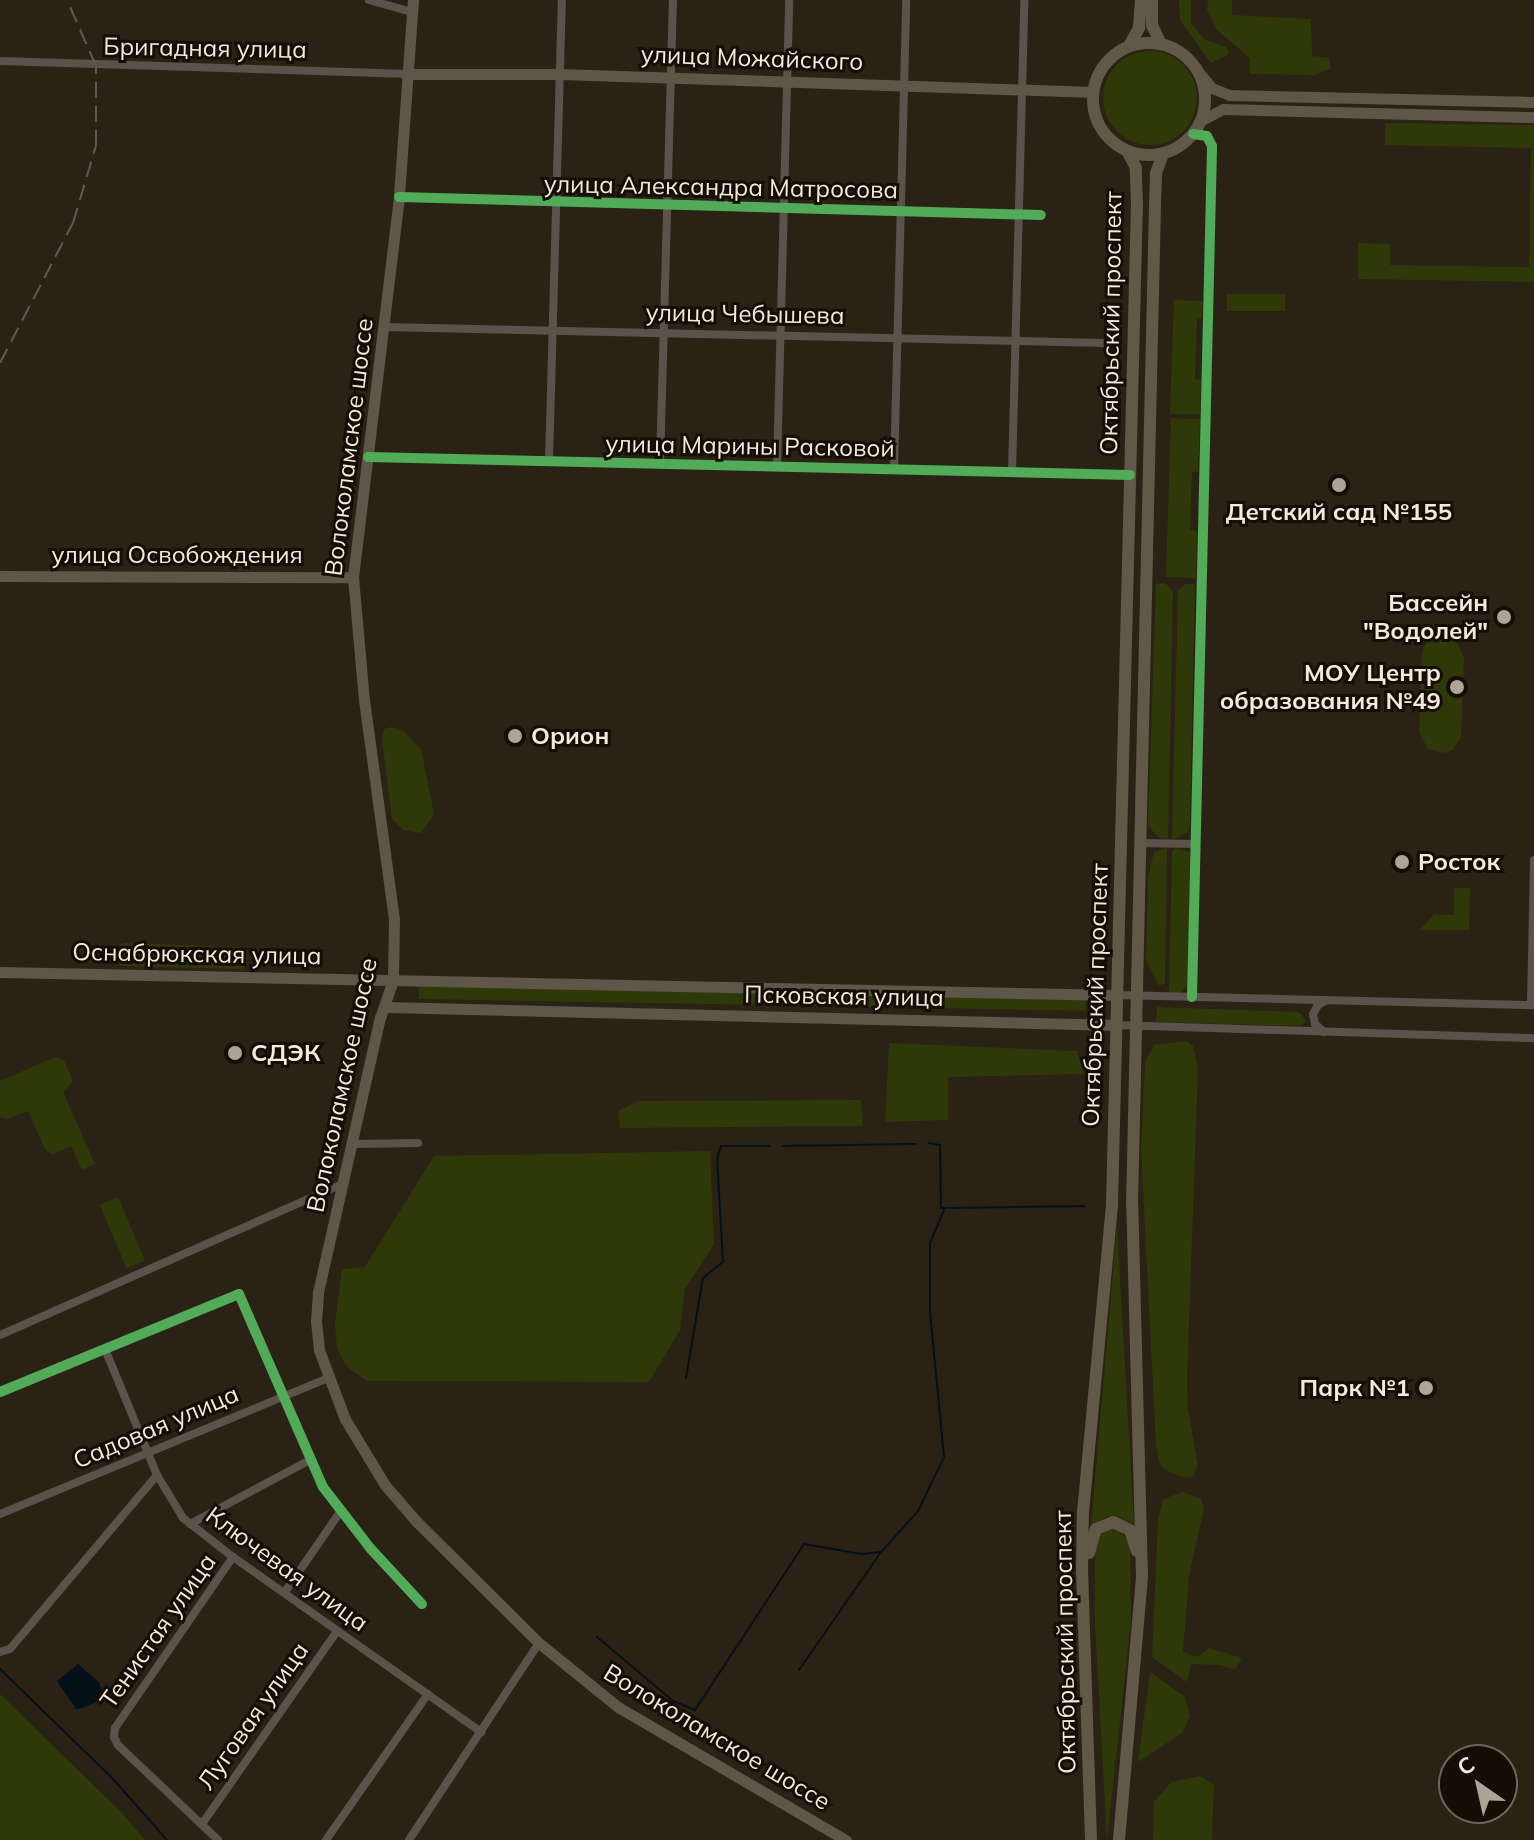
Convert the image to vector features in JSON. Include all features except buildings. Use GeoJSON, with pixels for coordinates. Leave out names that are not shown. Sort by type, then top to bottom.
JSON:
{"type":"FeatureCollection","features":[{"type":"Feature","properties":{"kind":"main road"},"geometry":{"type":"LineString","coordinates":[[1141,0],[1139,28],[1129,46],[1107,61],[1093,92],[1094,109],[1102,130],[1128,152],[1163,154],[1180,146],[1202,120],[1205,97],[1201,75]]}},
{"type":"Feature","properties":{"kind":"main road"},"geometry":{"type":"LineString","coordinates":[[1152,0],[1153,28],[1161,44]]}},
{"type":"Feature","properties":{"kind":"main road","name":"Волоколамское шоссе"},"geometry":{"type":"LineString","coordinates":[[412,6],[410,74],[399,197],[353,577],[364,700],[394,920],[393,980],[387,1007],[380,1017],[316,1310],[318,1344],[328,1378],[355,1438],[392,1493],[539,1643],[618,1707],[846,1840]]}},
{"type":"Feature","properties":{"kind":"main road"},"geometry":{"type":"LineString","coordinates":[[1129,46],[1161,44],[1187,57],[1212,88],[1229,95],[1534,102]]}},
{"type":"Feature","properties":{"kind":"main road","name":"улица Можайского"},"geometry":{"type":"LineString","coordinates":[[410,74],[560,74],[1093,92]]}},
{"type":"Feature","properties":{"kind":"main road"},"geometry":{"type":"LineString","coordinates":[[1202,120],[1223,109],[1534,117]]}},
{"type":"Feature","properties":{"kind":"main road","name":"Октябрьский проспект"},"geometry":{"type":"LineString","coordinates":[[1091,1840],[1082,1600],[1083,1512],[1112,1203],[1136,174],[1128,152]]}},
{"type":"Feature","properties":{"kind":"main road","name":"Октябрьский проспект"},"geometry":{"type":"LineString","coordinates":[[1119,1840],[1142,1577],[1132,1204],[1155,205],[1156,173],[1163,154]]}},
{"type":"Feature","properties":{"kind":"main road","name":"улица Освобождения"},"geometry":{"type":"LineString","coordinates":[[0,576],[353,577]]}},
{"type":"Feature","properties":{"kind":"main road","name":"Оснабрюкская улица"},"geometry":{"type":"LineString","coordinates":[[0,972],[393,980]]}},
{"type":"Feature","properties":{"kind":"main road","name":"Псковская улица"},"geometry":{"type":"LineString","coordinates":[[393,980],[1117,995]]}},
{"type":"Feature","properties":{"kind":"main road","name":"Псковская улица"},"geometry":{"type":"LineString","coordinates":[[387,1007],[1116,1025]]}},
{"type":"Feature","properties":{"kind":"main road"},"geometry":{"type":"LineString","coordinates":[[1082,1600],[1091,1540],[1102,1525],[1117,1522],[1130,1530],[1142,1577]]}},
{"type":"Feature","properties":{"kind":"street"},"geometry":{"type":"LineString","coordinates":[[369,0],[412,6]]}},
{"type":"Feature","properties":{"kind":"street"},"geometry":{"type":"LineString","coordinates":[[549,461],[562,0]]}},
{"type":"Feature","properties":{"kind":"street"},"geometry":{"type":"LineString","coordinates":[[660,464],[673,0]]}},
{"type":"Feature","properties":{"kind":"street"},"geometry":{"type":"LineString","coordinates":[[777,467],[789,0]]}},
{"type":"Feature","properties":{"kind":"street"},"geometry":{"type":"LineString","coordinates":[[894,470],[906,0]]}},
{"type":"Feature","properties":{"kind":"street"},"geometry":{"type":"LineString","coordinates":[[1012,473],[1024,0]]}},
{"type":"Feature","properties":{"kind":"street","name":"Бригадная улица"},"geometry":{"type":"LineString","coordinates":[[0,61],[410,74]]}},
{"type":"Feature","properties":{"kind":"street"},"geometry":{"type":"LineString","coordinates":[[1192,997],[1212,167],[1210,139],[1203,134],[1193,134]]}},
{"type":"Feature","properties":{"kind":"street","name":"улица Александра Матросова"},"geometry":{"type":"LineString","coordinates":[[399,197],[1041,215]]}},
{"type":"Feature","properties":{"kind":"street","name":"улица Чебышева"},"geometry":{"type":"LineString","coordinates":[[385,327],[1105,343]]}},
{"type":"Feature","properties":{"kind":"street","name":"улица Марины Расковой"},"geometry":{"type":"LineString","coordinates":[[368,457],[1130,475]]}},
{"type":"Feature","properties":{"kind":"street"},"geometry":{"type":"LineString","coordinates":[[1139,843],[1196,844]]}},
{"type":"Feature","properties":{"kind":"street"},"geometry":{"type":"LineString","coordinates":[[1533,1005],[1534,860]]}},
{"type":"Feature","properties":{"kind":"street","name":"Псковская улица"},"geometry":{"type":"LineString","coordinates":[[1117,995],[1533,1005]]}},
{"type":"Feature","properties":{"kind":"street"},"geometry":{"type":"LineString","coordinates":[[1297,999],[1306,1003],[1311,1012],[1310,1023],[1301,1031]]}},
{"type":"Feature","properties":{"kind":"street"},"geometry":{"type":"LineString","coordinates":[[1325,1032],[1315,1024],[1313,1014],[1319,1004],[1328,1000]]}},
{"type":"Feature","properties":{"kind":"street","name":"Псковская улица"},"geometry":{"type":"LineString","coordinates":[[1116,1025],[1534,1038]]}},
{"type":"Feature","properties":{"kind":"street"},"geometry":{"type":"LineString","coordinates":[[352,1144],[418,1143]]}},
{"type":"Feature","properties":{"kind":"street"},"geometry":{"type":"LineString","coordinates":[[0,1335],[344,1183]]}},
{"type":"Feature","properties":{"kind":"street"},"geometry":{"type":"LineString","coordinates":[[0,1392],[239,1294],[310,1460],[340,1512],[422,1604]]}},
{"type":"Feature","properties":{"kind":"street","name":"Ключевая улица"},"geometry":{"type":"LineString","coordinates":[[105,1349],[157,1475],[177,1510],[190,1524],[481,1732]]}},
{"type":"Feature","properties":{"kind":"street","name":"Садовая улица"},"geometry":{"type":"LineString","coordinates":[[0,1514],[328,1378]]}},
{"type":"Feature","properties":{"kind":"street"},"geometry":{"type":"LineString","coordinates":[[190,1524],[310,1460]]}},
{"type":"Feature","properties":{"kind":"street"},"geometry":{"type":"LineString","coordinates":[[0,1652],[10,1649],[157,1475]]}},
{"type":"Feature","properties":{"kind":"street"},"geometry":{"type":"LineString","coordinates":[[285,1592],[340,1512]]}},
{"type":"Feature","properties":{"kind":"street","name":"Тенистая улица"},"geometry":{"type":"LineString","coordinates":[[202,1824],[118,1745],[115,1728],[233,1557]]}},
{"type":"Feature","properties":{"kind":"street","name":"Луговая улица"},"geometry":{"type":"LineString","coordinates":[[202,1824],[337,1631]]}},
{"type":"Feature","properties":{"kind":"street"},"geometry":{"type":"LineString","coordinates":[[409,1840],[539,1643]]}},
{"type":"Feature","properties":{"kind":"street"},"geometry":{"type":"LineString","coordinates":[[326,1840],[428,1694]]}},
{"type":"Feature","properties":{"kind":"street"},"geometry":{"type":"LineString","coordinates":[[202,1824],[218,1840]]}},
{"type":"Feature","properties":{"kind":"green space"},"geometry":{"type":"Polygon","coordinates":[[[1179,0],[1191,0],[1191,23],[1204,39],[1226,47],[1229,54],[1211,63],[1180,20],[1179,0]]]}},
{"type":"Feature","properties":{"kind":"green space"},"geometry":{"type":"Polygon","coordinates":[[[1208,0],[1232,0],[1232,15],[1311,19],[1312,56],[1329,58],[1331,68],[1316,75],[1250,74],[1250,58],[1217,30],[1207,10],[1208,0]]]}},
{"type":"Feature","properties":{"kind":"green space"},"geometry":{"type":"Polygon","coordinates":[[[1150,51],[1168,54],[1183,65],[1194,80],[1197,98],[1194,116],[1183,131],[1168,142],[1150,145],[1132,142],[1117,131],[1106,116],[1103,98],[1106,80],[1117,65],[1132,54],[1150,51]]]}},
{"type":"Feature","properties":{"kind":"green space"},"geometry":{"type":"Polygon","coordinates":[[[1385,123],[1534,125],[1534,282],[1358,279],[1358,243],[1390,244],[1390,265],[1529,267],[1531,148],[1385,145],[1385,123]]]}},
{"type":"Feature","properties":{"kind":"green space"},"geometry":{"type":"Polygon","coordinates":[[[1227,294],[1285,294],[1285,311],[1227,311],[1227,294]]]}},
{"type":"Feature","properties":{"kind":"green space"},"geometry":{"type":"Polygon","coordinates":[[[1174,300],[1203,301],[1202,318],[1197,319],[1195,379],[1201,380],[1200,414],[1170,414],[1174,300]]]}},
{"type":"Feature","properties":{"kind":"green space"},"geometry":{"type":"Polygon","coordinates":[[[1171,418],[1200,419],[1198,472],[1192,472],[1190,530],[1197,531],[1196,578],[1166,577],[1171,418]]]}},
{"type":"Feature","properties":{"kind":"green space"},"geometry":{"type":"Polygon","coordinates":[[[1165,583],[1173,591],[1168,839],[1157,837],[1148,824],[1156,584],[1165,583]]]}},
{"type":"Feature","properties":{"kind":"green space"},"geometry":{"type":"Polygon","coordinates":[[[1185,584],[1195,584],[1190,824],[1188,832],[1172,839],[1178,590],[1185,584]]]}},
{"type":"Feature","properties":{"kind":"green space"},"geometry":{"type":"Polygon","coordinates":[[[1440,635],[1455,639],[1464,657],[1461,738],[1452,750],[1443,753],[1428,749],[1419,732],[1422,651],[1427,642],[1440,635]]]}},
{"type":"Feature","properties":{"kind":"green space"},"geometry":{"type":"Polygon","coordinates":[[[392,727],[403,730],[421,749],[434,814],[421,833],[403,830],[392,819],[382,739],[384,729],[392,727]]]}},
{"type":"Feature","properties":{"kind":"green space"},"geometry":{"type":"Polygon","coordinates":[[[1167,847],[1165,983],[1159,986],[1146,960],[1148,876],[1154,852],[1167,847]]]}},
{"type":"Feature","properties":{"kind":"green space"},"geometry":{"type":"Polygon","coordinates":[[[1175,848],[1190,852],[1188,985],[1180,994],[1169,993],[1172,852],[1175,848]]]}},
{"type":"Feature","properties":{"kind":"green space"},"geometry":{"type":"Polygon","coordinates":[[[1454,888],[1470,888],[1469,930],[1420,930],[1434,914],[1454,915],[1454,888]]]}},
{"type":"Feature","properties":{"kind":"green space"},"geometry":{"type":"Polygon","coordinates":[[[123,943],[240,947],[247,954],[247,963],[243,969],[120,966],[116,961],[116,949],[123,943]]]}},
{"type":"Feature","properties":{"kind":"green space"},"geometry":{"type":"Polygon","coordinates":[[[419,985],[1086,997],[1086,1011],[419,999],[419,985]]]}},
{"type":"Feature","properties":{"kind":"green space"},"geometry":{"type":"Polygon","coordinates":[[[1157,1007],[1299,1012],[1306,1021],[1302,1026],[1156,1022],[1157,1007]]]}},
{"type":"Feature","properties":{"kind":"green space"},"geometry":{"type":"Polygon","coordinates":[[[1187,1041],[1193,1046],[1198,1068],[1187,1381],[1188,1409],[1198,1466],[1192,1477],[1186,1478],[1165,1470],[1159,1462],[1156,1445],[1141,1149],[1145,1062],[1154,1045],[1187,1041]]]}},
{"type":"Feature","properties":{"kind":"green space"},"geometry":{"type":"Polygon","coordinates":[[[889,1043],[1077,1051],[1084,1074],[948,1077],[948,1120],[885,1122],[889,1043]]]}},
{"type":"Feature","properties":{"kind":"green space"},"geometry":{"type":"Polygon","coordinates":[[[55,1057],[64,1060],[73,1081],[63,1092],[95,1164],[82,1170],[71,1146],[53,1154],[46,1151],[28,1111],[7,1119],[0,1117],[0,1081],[55,1057]]]}},
{"type":"Feature","properties":{"kind":"green space"},"geometry":{"type":"Polygon","coordinates":[[[861,1100],[863,1126],[620,1128],[618,1111],[638,1101],[861,1100]]]}},
{"type":"Feature","properties":{"kind":"green space"},"geometry":{"type":"Polygon","coordinates":[[[710,1151],[714,1244],[685,1289],[680,1330],[649,1382],[367,1381],[346,1366],[337,1348],[335,1324],[342,1269],[365,1267],[434,1156],[710,1151]]]}},
{"type":"Feature","properties":{"kind":"green space"},"geometry":{"type":"Polygon","coordinates":[[[118,1197],[145,1261],[127,1268],[100,1205],[118,1197]]]}},
{"type":"Feature","properties":{"kind":"green space"},"geometry":{"type":"Polygon","coordinates":[[[1117,1226],[1134,1524],[1117,1516],[1106,1517],[1091,1527],[1117,1226]]]}},
{"type":"Feature","properties":{"kind":"green space"},"geometry":{"type":"Polygon","coordinates":[[[1183,1492],[1201,1499],[1204,1508],[1189,1576],[1183,1652],[1197,1657],[1209,1648],[1242,1658],[1235,1669],[1191,1664],[1187,1682],[1152,1657],[1158,1520],[1163,1499],[1183,1492]]]}},
{"type":"Feature","properties":{"kind":"green space"},"geometry":{"type":"Polygon","coordinates":[[[1118,1528],[1130,1544],[1131,1620],[1107,1840],[1095,1623],[1095,1559],[1097,1538],[1103,1531],[1118,1528]]]}},
{"type":"Feature","properties":{"kind":"green space"},"geometry":{"type":"Polygon","coordinates":[[[1150,1672],[1185,1697],[1190,1716],[1182,1733],[1138,1762],[1150,1672]]]}},
{"type":"Feature","properties":{"kind":"green space"},"geometry":{"type":"Polygon","coordinates":[[[0,1694],[122,1813],[145,1840],[0,1840],[0,1694]]]}},
{"type":"Feature","properties":{"kind":"green space"},"geometry":{"type":"Polygon","coordinates":[[[1200,1776],[1214,1785],[1212,1840],[1153,1840],[1154,1802],[1171,1782],[1200,1776]]]}},
{"type":"Feature","properties":{"kind":"shaded area"},"geometry":{"type":"Polygon","coordinates":[[[78,1664],[99,1682],[103,1693],[99,1701],[76,1709],[57,1681],[78,1664]]]}},
{"type":"Feature","properties":{"kind":"waterway"},"geometry":{"type":"LineString","coordinates":[[929,1143],[940,1145],[941,1208],[1085,1206]]}},
{"type":"Feature","properties":{"kind":"waterway"},"geometry":{"type":"LineString","coordinates":[[783,1146],[916,1144]]}},
{"type":"Feature","properties":{"kind":"waterway"},"geometry":{"type":"LineString","coordinates":[[686,1378],[703,1278],[723,1262],[717,1159],[721,1146],[770,1146]]}},
{"type":"Feature","properties":{"kind":"waterway"},"geometry":{"type":"LineString","coordinates":[[799,1670],[881,1552],[918,1511],[944,1457],[930,1312],[930,1243],[945,1208]]}},
{"type":"Feature","properties":{"kind":"waterway"},"geometry":{"type":"LineString","coordinates":[[597,1637],[673,1701],[695,1710],[804,1544],[861,1554],[880,1552]]}},
{"type":"Feature","properties":{"kind":"waterway"},"geometry":{"type":"LineString","coordinates":[[0,1669],[113,1779],[167,1840]]}},
{"type":"Feature","properties":{"kind":"railway"},"geometry":{"type":"LineString","coordinates":[[0,363],[73,223],[96,146],[96,66],[67,0]]}},
{"type":"Feature","properties":{"kind":"cycle path"},"geometry":{"type":"LineString","coordinates":[[1192,997],[1212,146],[1207,136],[1193,134]]}},
{"type":"Feature","properties":{"kind":"cycle path"},"geometry":{"type":"LineString","coordinates":[[399,197],[1041,215]]}},
{"type":"Feature","properties":{"kind":"cycle path"},"geometry":{"type":"LineString","coordinates":[[368,457],[1130,475]]}},
{"type":"Feature","properties":{"kind":"cycle path"},"geometry":{"type":"LineString","coordinates":[[0,1392],[239,1294],[323,1487],[371,1549],[422,1604]]}},
{"type":"Feature","properties":{"kind":"place","name":"Детский сад №155"},"geometry":{"type":"Point","coordinates":[1339,485]}},
{"type":"Feature","properties":{"kind":"place","name":"Бассейн \"Водолей\""},"geometry":{"type":"Point","coordinates":[1504,617]}},
{"type":"Feature","properties":{"kind":"place","name":"МОУ Центр образования №49"},"geometry":{"type":"Point","coordinates":[1457,687]}},
{"type":"Feature","properties":{"kind":"place","name":"Орион"},"geometry":{"type":"Point","coordinates":[515,736]}},
{"type":"Feature","properties":{"kind":"place","name":"Росток"},"geometry":{"type":"Point","coordinates":[1402,862]}},
{"type":"Feature","properties":{"kind":"place","name":"СДЭК"},"geometry":{"type":"Point","coordinates":[235,1053]}},
{"type":"Feature","properties":{"kind":"place","name":"Парк №1"},"geometry":{"type":"Point","coordinates":[1426,1388]}}]}
